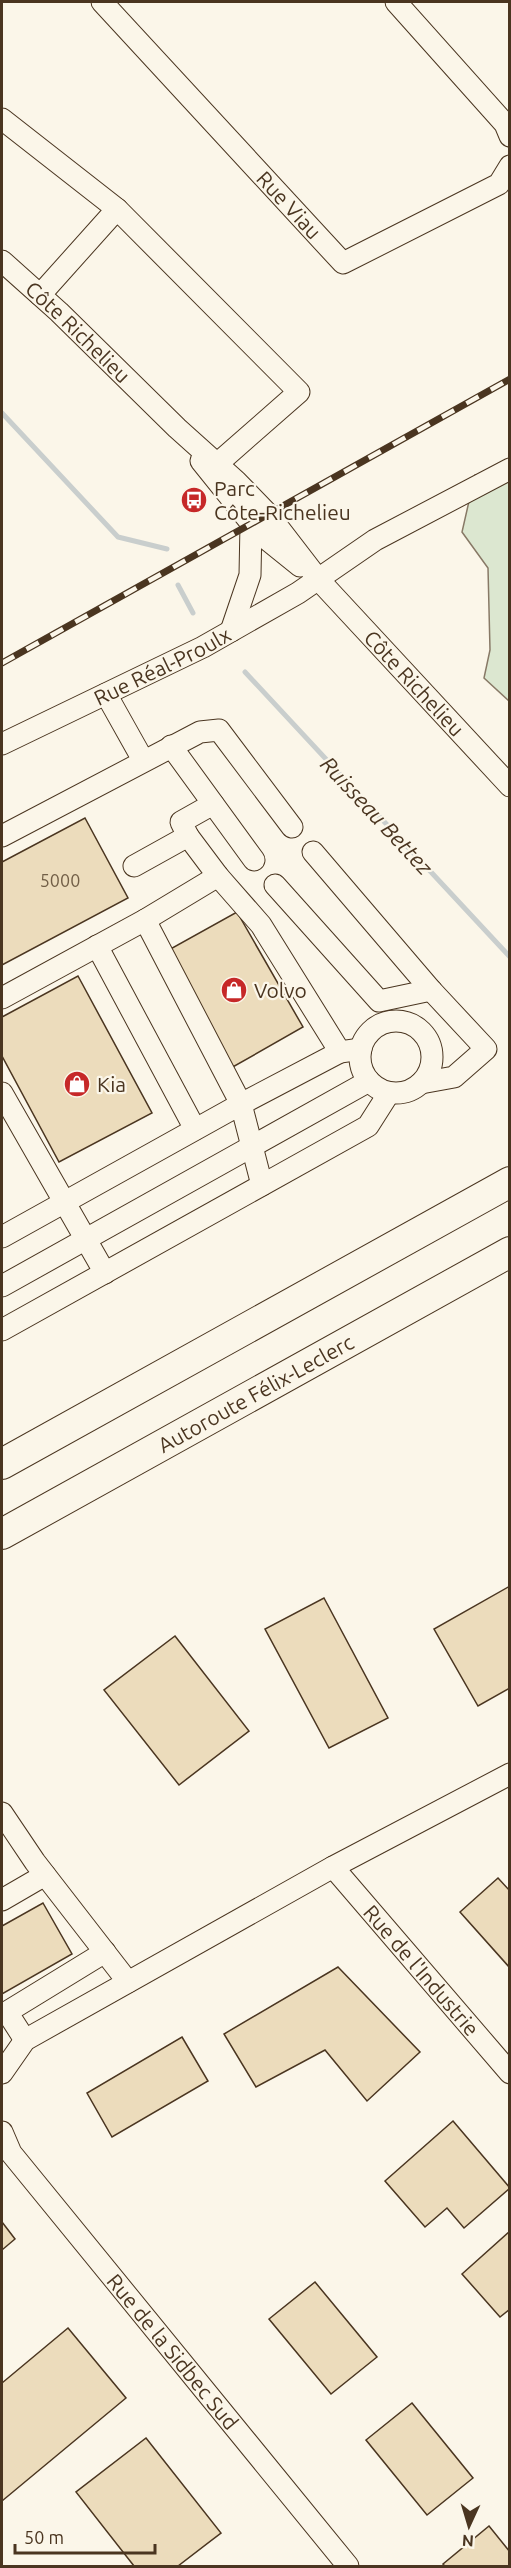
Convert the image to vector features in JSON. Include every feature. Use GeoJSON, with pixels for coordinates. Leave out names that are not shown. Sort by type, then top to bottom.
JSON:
{"type":"FeatureCollection","features":[{"type":"Feature","properties":{"kind":"highway"},"geometry":{"type":"LineString","coordinates":[[2,1464],[510,1182]]}},
{"type":"Feature","properties":{"kind":"highway","name":"Autoroute Félix-Leclerc"},"geometry":{"type":"LineString","coordinates":[[2,1534],[510,1252]]}},
{"type":"Feature","properties":{"kind":"street","name":"Rue Viau"},"geometry":{"type":"LineString","coordinates":[[102,2],[343,263],[499,184],[510,166]]}},
{"type":"Feature","properties":{"kind":"street"},"geometry":{"type":"LineString","coordinates":[[396,2],[505,124],[510,136]]}},
{"type":"Feature","properties":{"kind":"street"},"geometry":{"type":"LineString","coordinates":[[2,119],[117,209],[299,392],[217,464]]}},
{"type":"Feature","properties":{"kind":"street"},"geometry":{"type":"LineString","coordinates":[[40,295],[117,209]]}},
{"type":"Feature","properties":{"kind":"street","name":"Côte Richelieu"},"geometry":{"type":"LineString","coordinates":[[2,261],[268,514],[318,579],[510,786]]}},
{"type":"Feature","properties":{"kind":"street","name":"Côte Richelieu"},"geometry":{"type":"LineString","coordinates":[[177,428],[267,542],[318,579]]}},
{"type":"Feature","properties":{"kind":"street","name":"Rue Réal-Proulx"},"geometry":{"type":"LineString","coordinates":[[2,744],[231,631],[318,579],[375,540],[510,469]]}},
{"type":"Feature","properties":{"kind":"street"},"geometry":{"type":"LineString","coordinates":[[231,631],[250,575],[251,524]]}},
{"type":"Feature","properties":{"kind":"street"},"geometry":{"type":"LineString","coordinates":[[106,694],[143,760]]}},
{"type":"Feature","properties":{"kind":"street"},"geometry":{"type":"LineString","coordinates":[[2,836],[171,746],[200,732],[219,730],[292,827]]}},
{"type":"Feature","properties":{"kind":"street"},"geometry":{"type":"LineString","coordinates":[[171,746],[254,860]]}},
{"type":"Feature","properties":{"kind":"street"},"geometry":{"type":"LineString","coordinates":[[213,804],[181,822],[188,836],[218,876],[261,925],[360,1060],[369,1082],[388,1093],[411,1090],[421,1083],[454,1077],[486,1049],[431,990],[313,852]]}},
{"type":"Feature","properties":{"kind":"street"},"geometry":{"type":"LineString","coordinates":[[134,866],[188,836]]}},
{"type":"Feature","properties":{"kind":"street"},"geometry":{"type":"LineString","coordinates":[[2,998],[145,920],[218,876]]}},
{"type":"Feature","properties":{"kind":"street"},"geometry":{"type":"LineString","coordinates":[[275,885],[379,1001],[431,990]]}},
{"type":"Feature","properties":{"kind":"street"},"geometry":{"type":"LineString","coordinates":[[145,920],[242,1104],[262,1185]]}},
{"type":"Feature","properties":{"kind":"street"},"geometry":{"type":"LineString","coordinates":[[97,946],[195,1130]]}},
{"type":"Feature","properties":{"kind":"street"},"geometry":{"type":"LineString","coordinates":[[2,1237],[242,1104],[351,1050],[373,1029],[384,1023],[408,1023],[418,1029],[431,1050],[432,1062],[421,1083]]}},
{"type":"Feature","properties":{"kind":"street"},"geometry":{"type":"LineString","coordinates":[[2,1286],[369,1082]]}},
{"type":"Feature","properties":{"kind":"street"},"geometry":{"type":"LineString","coordinates":[[2,1093],[105,1273]]}},
{"type":"Feature","properties":{"kind":"street"},"geometry":{"type":"LineString","coordinates":[[2,1330],[368,1126],[388,1093]]}},
{"type":"Feature","properties":{"kind":"street"},"geometry":{"type":"LineString","coordinates":[[2,2073],[25,2040],[333,1867],[510,1774]]}},
{"type":"Feature","properties":{"kind":"street"},"geometry":{"type":"LineString","coordinates":[[2,1814],[45,1875],[128,1982]]}},
{"type":"Feature","properties":{"kind":"street","name":"Rue de l'Industrie"},"geometry":{"type":"LineString","coordinates":[[333,1867],[510,2073]]}},
{"type":"Feature","properties":{"kind":"street"},"geometry":{"type":"LineString","coordinates":[[2,1900],[45,1875]]}},
{"type":"Feature","properties":{"kind":"street"},"geometry":{"type":"LineString","coordinates":[[25,2040],[8,2012],[105,1952]]}},
{"type":"Feature","properties":{"kind":"street","name":"Rue de la Sidbec Sud"},"geometry":{"type":"LineString","coordinates":[[2,2133],[11,2154],[348,2566]]}},
{"type":"Feature","properties":{"kind":"green space"},"geometry":{"type":"Polygon","coordinates":[[[509,472],[509,701],[484,678],[490,650],[488,568],[462,532],[475,475],[509,472]]]}},
{"type":"Feature","properties":{"kind":"building"},"geometry":{"type":"Polygon","coordinates":[[[85,818],[128,898],[2,965],[2,862],[85,818]]]}},
{"type":"Feature","properties":{"kind":"building","name":"Volvo"},"geometry":{"type":"Polygon","coordinates":[[[237,912],[303,1027],[231,1068],[165,952],[237,912]]]}},
{"type":"Feature","properties":{"kind":"building","name":"Kia"},"geometry":{"type":"Polygon","coordinates":[[[78,976],[152,1113],[59,1162],[2,1056],[2,1017],[78,976]]]}},
{"type":"Feature","properties":{"kind":"building"},"geometry":{"type":"Polygon","coordinates":[[[510,1586],[510,1688],[478,1706],[434,1629],[510,1586]]]}},
{"type":"Feature","properties":{"kind":"building"},"geometry":{"type":"Polygon","coordinates":[[[324,1598],[388,1718],[329,1748],[265,1629],[324,1598]]]}},
{"type":"Feature","properties":{"kind":"building"},"geometry":{"type":"Polygon","coordinates":[[[175,1636],[249,1731],[179,1785],[104,1690],[175,1636]]]}},
{"type":"Feature","properties":{"kind":"building"},"geometry":{"type":"Polygon","coordinates":[[[498,1878],[510,1891],[510,1968],[460,1912],[498,1878]]]}},
{"type":"Feature","properties":{"kind":"building"},"geometry":{"type":"Polygon","coordinates":[[[43,1903],[72,1954],[2,1994],[2,1926],[43,1903]]]}},
{"type":"Feature","properties":{"kind":"building"},"geometry":{"type":"Polygon","coordinates":[[[338,1967],[420,2052],[367,2101],[325,2050],[256,2087],[224,2034],[338,1967]]]}},
{"type":"Feature","properties":{"kind":"building"},"geometry":{"type":"Polygon","coordinates":[[[182,2037],[208,2081],[112,2137],[87,2093],[182,2037]]]}},
{"type":"Feature","properties":{"kind":"building"},"geometry":{"type":"Polygon","coordinates":[[[453,2121],[510,2188],[464,2228],[447,2208],[425,2227],[385,2181],[453,2121]]]}},
{"type":"Feature","properties":{"kind":"building"},"geometry":{"type":"Polygon","coordinates":[[[2,2222],[15,2239],[2,2250],[2,2222]]]}},
{"type":"Feature","properties":{"kind":"building"},"geometry":{"type":"Polygon","coordinates":[[[510,2231],[510,2309],[500,2317],[462,2274],[510,2231]]]}},
{"type":"Feature","properties":{"kind":"building"},"geometry":{"type":"Polygon","coordinates":[[[315,2282],[377,2357],[331,2394],[269,2319],[315,2282]]]}},
{"type":"Feature","properties":{"kind":"building"},"geometry":{"type":"Polygon","coordinates":[[[68,2328],[126,2398],[2,2501],[2,2383],[68,2328]]]}},
{"type":"Feature","properties":{"kind":"building"},"geometry":{"type":"Polygon","coordinates":[[[412,2403],[473,2478],[427,2515],[366,2440],[412,2403]]]}},
{"type":"Feature","properties":{"kind":"building"},"geometry":{"type":"Polygon","coordinates":[[[146,2438],[221,2533],[178,2566],[134,2566],[76,2492],[146,2438]]]}},
{"type":"Feature","properties":{"kind":"building"},"geometry":{"type":"Polygon","coordinates":[[[489,2526],[510,2552],[510,2566],[445,2566],[443,2564],[489,2526]]]}},
{"type":"Feature","properties":{"kind":"waterway","name":"Ruisseau Bettez"},"geometry":{"type":"LineString","coordinates":[[2,413],[118,537],[167,549]]}},
{"type":"Feature","properties":{"kind":"waterway","name":"Ruisseau Bettez"},"geometry":{"type":"LineString","coordinates":[[178,585],[193,613]]}},
{"type":"Feature","properties":{"kind":"waterway","name":"Ruisseau Bettez"},"geometry":{"type":"LineString","coordinates":[[245,672],[510,957]]}},
{"type":"Feature","properties":{"kind":"railway"},"geometry":{"type":"LineString","coordinates":[[2,663],[510,379]]}},
{"type":"Feature","properties":{"kind":"place","name":"Parc Côte-Richelieu"},"geometry":{"type":"Point","coordinates":[194,500]}},
{"type":"Feature","properties":{"kind":"place","name":"Volvo"},"geometry":{"type":"Point","coordinates":[234,990]}},
{"type":"Feature","properties":{"kind":"place","name":"Kia"},"geometry":{"type":"Point","coordinates":[77,1084]}}]}
